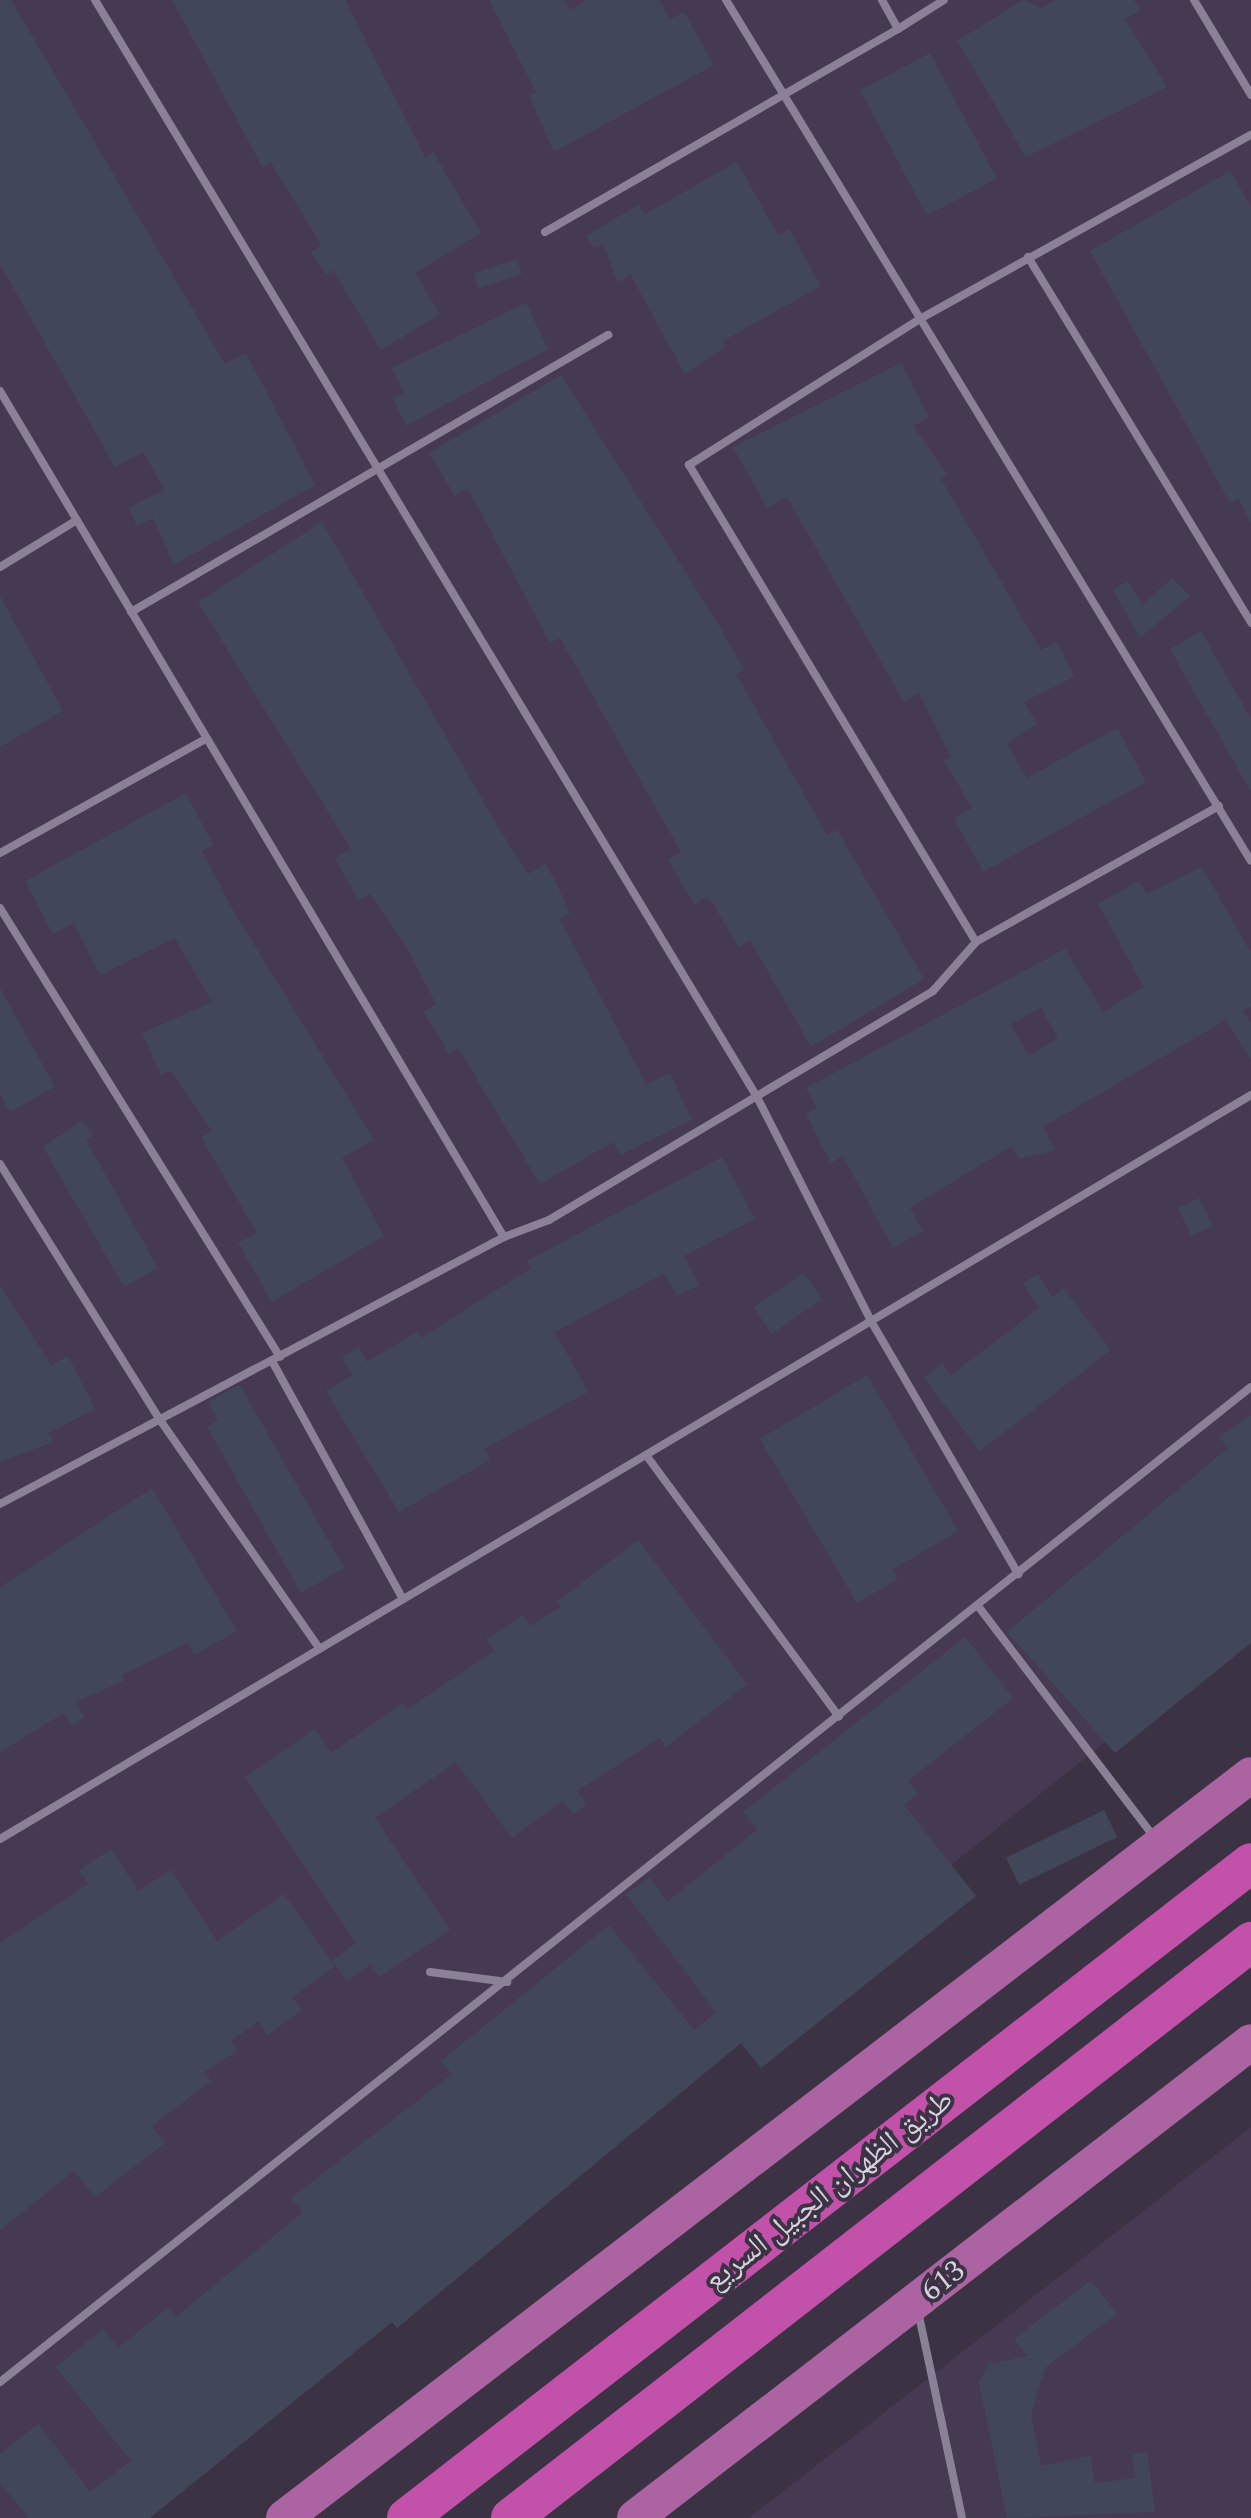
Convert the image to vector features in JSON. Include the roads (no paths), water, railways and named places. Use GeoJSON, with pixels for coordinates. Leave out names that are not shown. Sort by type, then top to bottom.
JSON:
{"type":"FeatureCollection","features":[{"type":"Feature","properties":{"kind":"highway","name":"طريق الظهران الجبيل السريع"},"geometry":{"type":"LineString","coordinates":[[407,2518],[1251,1863]]}},
{"type":"Feature","properties":{"kind":"highway"},"geometry":{"type":"LineString","coordinates":[[511,2518],[1251,1942]]}},
{"type":"Feature","properties":{"kind":"highway"},"geometry":{"type":"LineString","coordinates":[[1113,2050],[1251,1959]]}},
{"type":"Feature","properties":{"kind":"highway"},"geometry":{"type":"LineString","coordinates":[[394,2518],[517,2431]]}},
{"type":"Feature","properties":{"kind":"main road"},"geometry":{"type":"LineString","coordinates":[[284,2518],[1251,1775]]}},
{"type":"Feature","properties":{"kind":"main road","name":"613"},"geometry":{"type":"LineString","coordinates":[[635,2518],[1251,2042]]}},
{"type":"Feature","properties":{"kind":"street"},"geometry":{"type":"LineString","coordinates":[[95,0],[757,1097],[871,1321],[1018,1574]]}},
{"type":"Feature","properties":{"kind":"street"},"geometry":{"type":"LineString","coordinates":[[726,0],[918,320],[1251,861]]}},
{"type":"Feature","properties":{"kind":"street"},"geometry":{"type":"LineString","coordinates":[[882,0],[898,29]]}},
{"type":"Feature","properties":{"kind":"street"},"geometry":{"type":"LineString","coordinates":[[545,232],[944,0]]}},
{"type":"Feature","properties":{"kind":"street"},"geometry":{"type":"LineString","coordinates":[[1194,0],[1251,95]]}},
{"type":"Feature","properties":{"kind":"street"},"geometry":{"type":"LineString","coordinates":[[976,942],[689,465],[918,320],[1251,135]]}},
{"type":"Feature","properties":{"kind":"street"},"geometry":{"type":"LineString","coordinates":[[1028,257],[1251,623]]}},
{"type":"Feature","properties":{"kind":"street"},"geometry":{"type":"LineString","coordinates":[[131,612],[375,466],[608,335]]}},
{"type":"Feature","properties":{"kind":"street"},"geometry":{"type":"LineString","coordinates":[[0,391],[504,1237]]}},
{"type":"Feature","properties":{"kind":"street"},"geometry":{"type":"LineString","coordinates":[[0,567],[77,520]]}},
{"type":"Feature","properties":{"kind":"street"},"geometry":{"type":"LineString","coordinates":[[0,853],[206,739]]}},
{"type":"Feature","properties":{"kind":"street"},"geometry":{"type":"LineString","coordinates":[[0,1504],[504,1237],[549,1220],[933,991],[976,942],[1219,806]]}},
{"type":"Feature","properties":{"kind":"street"},"geometry":{"type":"LineString","coordinates":[[0,908],[276,1359],[403,1599]]}},
{"type":"Feature","properties":{"kind":"street"},"geometry":{"type":"LineString","coordinates":[[0,1839],[1251,1095]]}},
{"type":"Feature","properties":{"kind":"street"},"geometry":{"type":"LineString","coordinates":[[0,1164],[160,1420],[320,1649]]}},
{"type":"Feature","properties":{"kind":"street"},"geometry":{"type":"LineString","coordinates":[[0,2382],[507,1982],[1251,1387]]}},
{"type":"Feature","properties":{"kind":"street"},"geometry":{"type":"LineString","coordinates":[[646,1455],[839,1717]]}},
{"type":"Feature","properties":{"kind":"street"},"geometry":{"type":"LineString","coordinates":[[978,1606],[1161,1846]]}},
{"type":"Feature","properties":{"kind":"street"},"geometry":{"type":"LineString","coordinates":[[430,1972],[507,1982]]}},
{"type":"Feature","properties":{"kind":"street"},"geometry":{"type":"LineString","coordinates":[[916,2302],[962,2518]]}}]}
